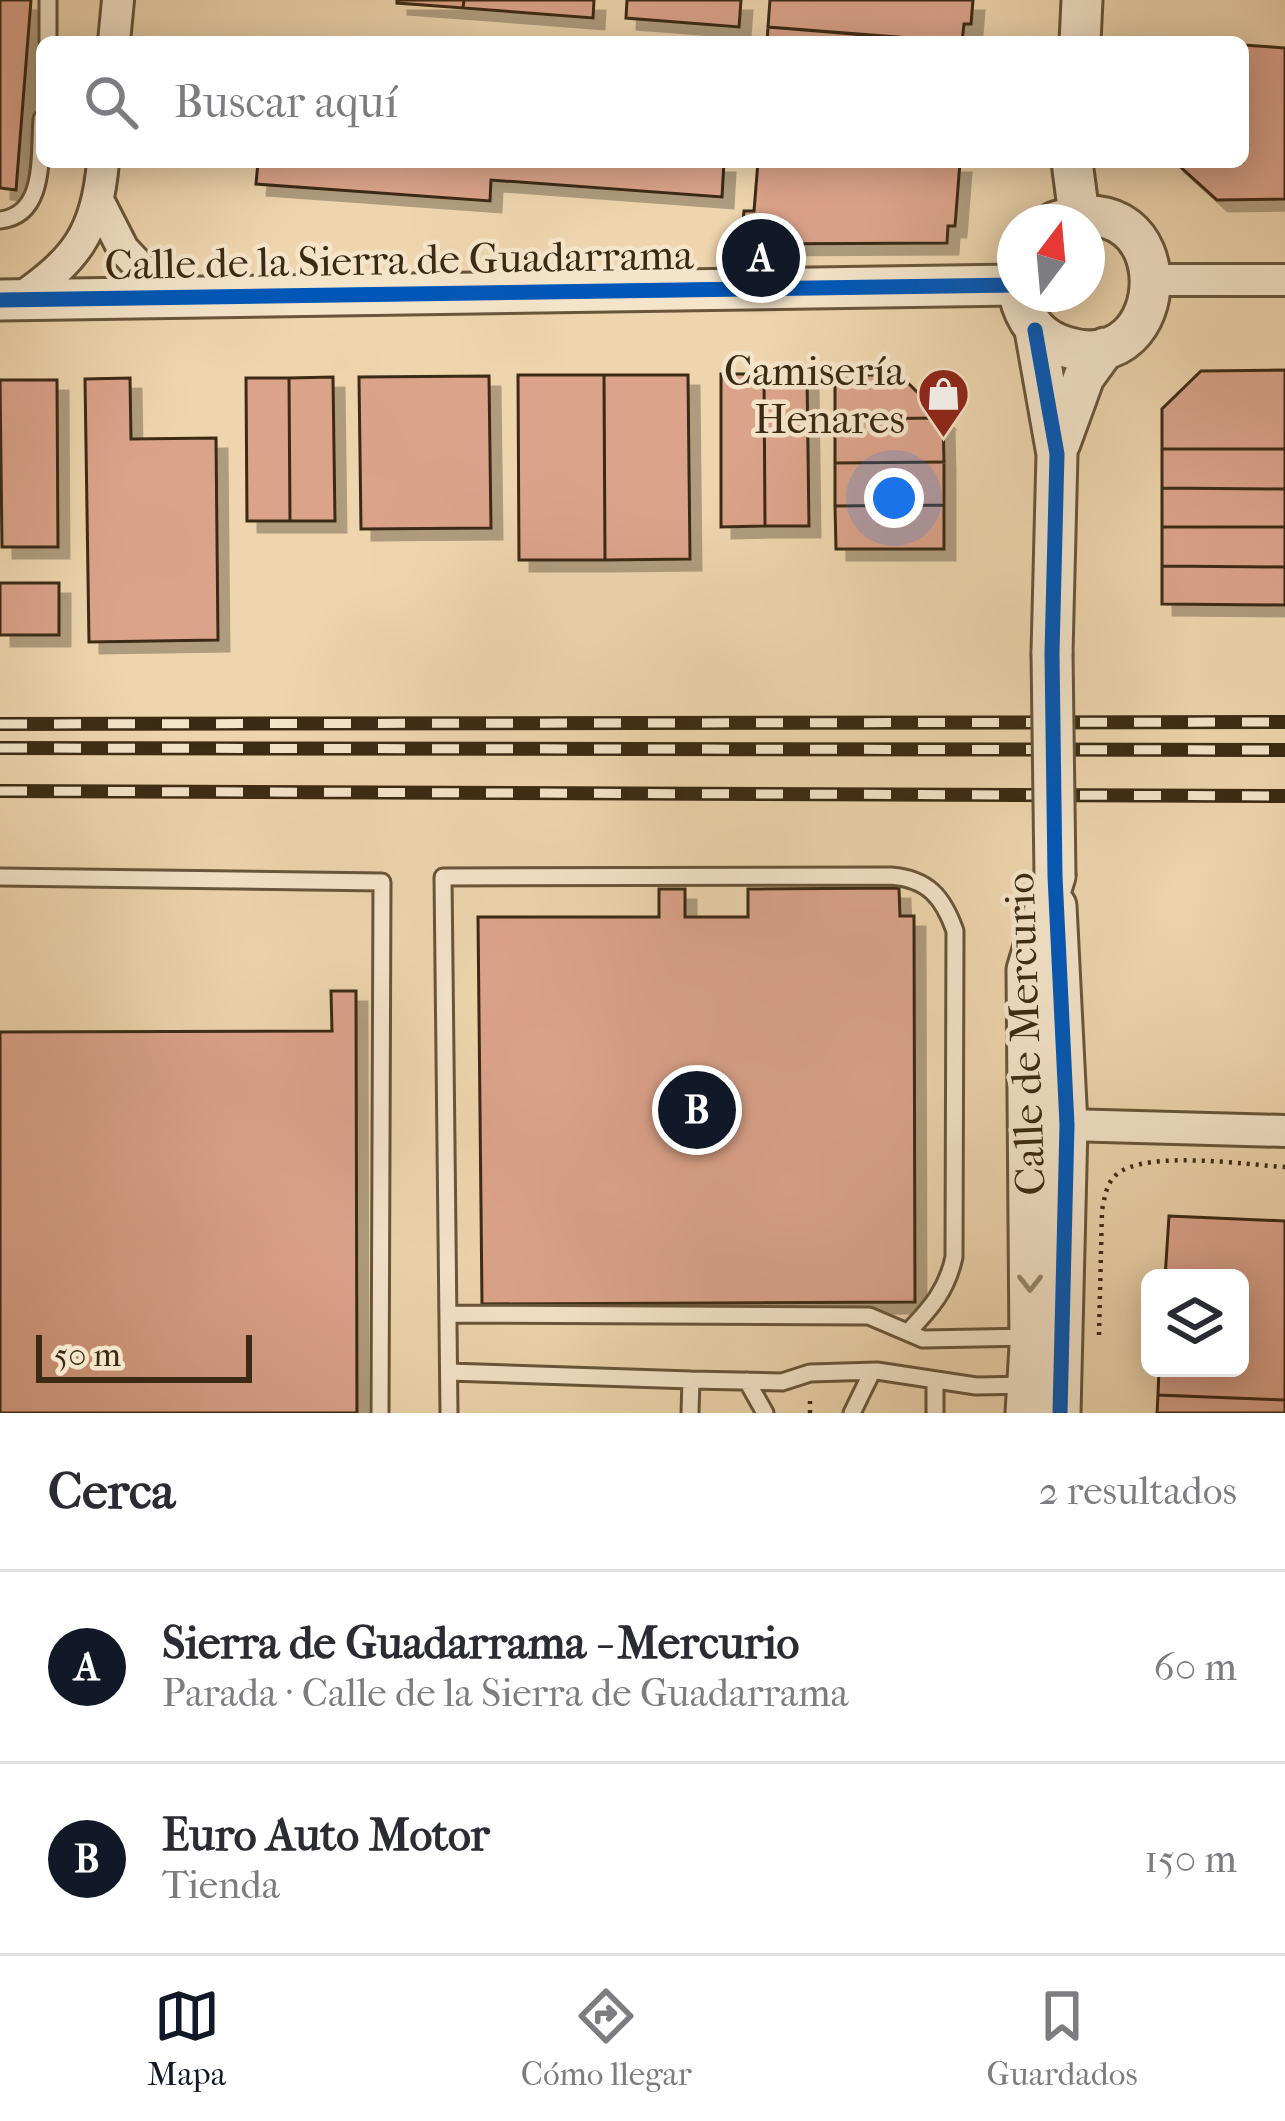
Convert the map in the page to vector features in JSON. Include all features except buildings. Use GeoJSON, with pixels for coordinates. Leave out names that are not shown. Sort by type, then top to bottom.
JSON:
{"type":"FeatureCollection","features":[{"type":"Feature","properties":{"kind":"street"},"geometry":{"type":"LineString","coordinates":[[1080,36],[1082,0]]}},
{"type":"Feature","properties":{"kind":"street"},"geometry":{"type":"LineString","coordinates":[[9,300],[52,276],[85,240],[100,204],[103,168]]}},
{"type":"Feature","properties":{"kind":"street"},"geometry":{"type":"LineString","coordinates":[[1068,204],[1071,168]]}},
{"type":"Feature","properties":{"kind":"street"},"geometry":{"type":"LineString","coordinates":[[100,204],[123,248],[170,299]]}},
{"type":"Feature","properties":{"kind":"street"},"geometry":{"type":"LineString","coordinates":[[1027,312],[1054,343],[1076,350],[1105,348],[1127,337],[1148,309],[1154,280],[1147,252],[1130,231],[1105,218]]}},
{"type":"Feature","properties":{"kind":"street"},"geometry":{"type":"LineString","coordinates":[[1154,280],[1285,280]]}},
{"type":"Feature","properties":{"kind":"street","name":"Calle de la Sierra de Guadarrama"},"geometry":{"type":"LineString","coordinates":[[9,300],[997,285]]}},
{"type":"Feature","properties":{"kind":"street"},"geometry":{"type":"LineString","coordinates":[[1027,312],[1057,454]]}},
{"type":"Feature","properties":{"kind":"street"},"geometry":{"type":"LineString","coordinates":[[1057,454],[1084,377],[1105,348]]}},
{"type":"Feature","properties":{"kind":"street","name":"Calle de Mercurio"},"geometry":{"type":"LineString","coordinates":[[1057,454],[1052,653],[1055,876],[1067,1125],[1060,1413]]}},
{"type":"Feature","properties":{"kind":"street","name":"Calle de Mercurio"},"geometry":{"type":"LineString","coordinates":[[1027,1399],[1028,970],[1055,876]]}},
{"type":"Feature","properties":{"kind":"street"},"geometry":{"type":"LineString","coordinates":[[1028,1041],[1052,1108],[1067,1125],[1285,1131]]}},
{"type":"Feature","properties":{"kind":"street"},"geometry":{"type":"LineString","coordinates":[[1029,1206],[1067,1125]]}},
{"type":"Feature","properties":{"kind":"lane"},"geometry":{"type":"LineString","coordinates":[[48,0],[48,36]]}},
{"type":"Feature","properties":{"kind":"lane"},"geometry":{"type":"LineString","coordinates":[[0,220],[28,208],[37,188],[38,168]]}},
{"type":"Feature","properties":{"kind":"lane"},"geometry":{"type":"LineString","coordinates":[[449,1413],[442,877],[891,876],[931,888],[945,904],[955,931],[954,1257],[949,1281],[935,1304],[908,1331]]}},
{"type":"Feature","properties":{"kind":"lane"},"geometry":{"type":"LineString","coordinates":[[0,877],[382,882],[380,1413]]}},
{"type":"Feature","properties":{"kind":"lane"},"geometry":{"type":"LineString","coordinates":[[448,1314],[869,1316],[923,1339],[1030,1337]]}},
{"type":"Feature","properties":{"kind":"lane"},"geometry":{"type":"LineString","coordinates":[[448,1372],[747,1382],[782,1382],[810,1373],[872,1372],[1027,1399]]}},
{"type":"Feature","properties":{"kind":"lane"},"geometry":{"type":"LineString","coordinates":[[852,1413],[872,1372]]}},
{"type":"Feature","properties":{"kind":"lane"},"geometry":{"type":"LineString","coordinates":[[689,1413],[691,1380]]}},
{"type":"Feature","properties":{"kind":"lane"},"geometry":{"type":"LineString","coordinates":[[935,1381],[935,1413]]}},
{"type":"Feature","properties":{"kind":"lane"},"geometry":{"type":"LineString","coordinates":[[747,1382],[765,1413]]}},
{"type":"Feature","properties":{"kind":"path"},"geometry":{"type":"LineString","coordinates":[[1099,1345],[1102,1210],[1106,1191],[1117,1174],[1129,1167],[1173,1162],[1285,1167]]}},
{"type":"Feature","properties":{"kind":"railway"},"geometry":{"type":"LineString","coordinates":[[0,724],[1285,722]]}},
{"type":"Feature","properties":{"kind":"railway"},"geometry":{"type":"LineString","coordinates":[[0,748],[1285,750]]}},
{"type":"Feature","properties":{"kind":"railway"},"geometry":{"type":"LineString","coordinates":[[0,791],[1285,796]]}},
{"type":"Feature","properties":{"kind":"cycle path"},"geometry":{"type":"LineString","coordinates":[[0,300],[997,285]]}},
{"type":"Feature","properties":{"kind":"cycle path"},"geometry":{"type":"LineString","coordinates":[[1035,330],[1057,454],[1052,653],[1055,876],[1067,1125],[1060,1413]]}},
{"type":"Feature","properties":{"kind":"place","name":"Sierra de Guadarrama - Mercurio"},"geometry":{"type":"Point","coordinates":[761,258]}},
{"type":"Feature","properties":{"kind":"place","name":"Camisería Henares"},"geometry":{"type":"Point","coordinates":[944,440]}},
{"type":"Feature","properties":{"kind":"place","name":"Euro Auto Motor"},"geometry":{"type":"Point","coordinates":[697,1110]}}]}
